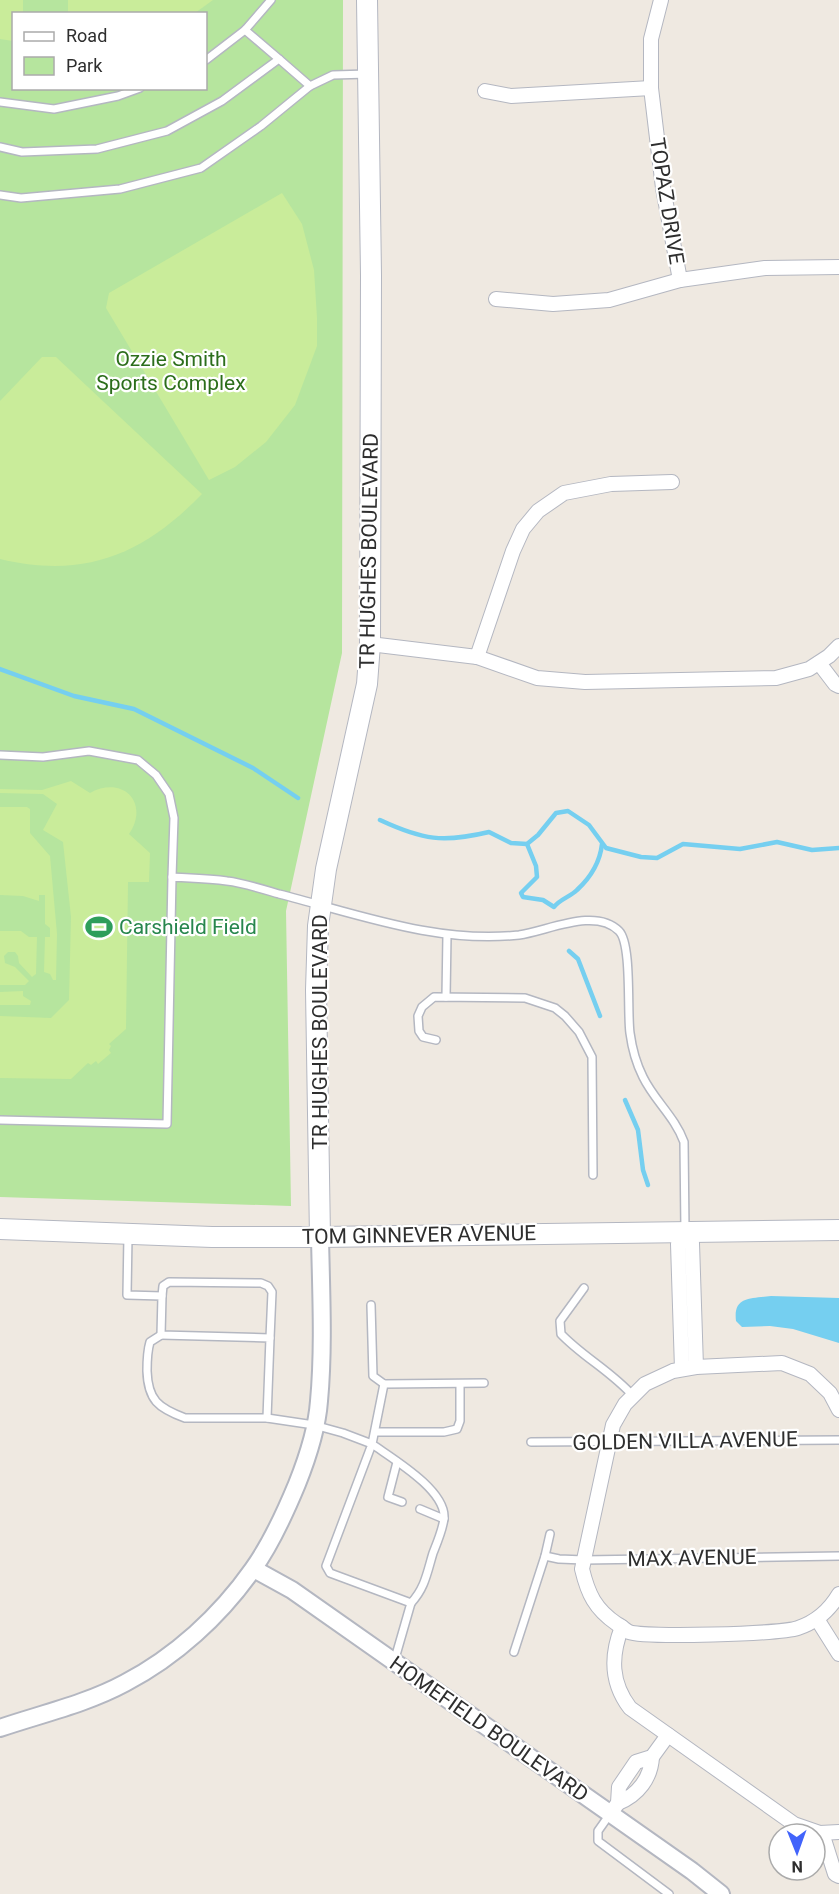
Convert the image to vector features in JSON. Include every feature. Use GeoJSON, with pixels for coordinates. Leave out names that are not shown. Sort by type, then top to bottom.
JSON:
{"type":"FeatureCollection","features":[{"type":"Feature","properties":{"kind":"main road","name":"TR HUGHES BOULEVARD"},"geometry":{"type":"LineString","coordinates":[[320,1237],[316,990],[320,905],[365,694],[370,645],[371,275],[367,0]]}},
{"type":"Feature","properties":{"kind":"main road","name":"TOM GINNEVER AVENUE"},"geometry":{"type":"LineString","coordinates":[[0,1229],[320,1237],[839,1230]]}},
{"type":"Feature","properties":{"kind":"street","name":"TOPAZ DRIVE"},"geometry":{"type":"LineString","coordinates":[[661,0],[651,39],[651,88],[663,188],[680,280],[765,267],[839,267]]}},
{"type":"Feature","properties":{"kind":"street"},"geometry":{"type":"LineString","coordinates":[[485,91],[511,96],[651,88]]}},
{"type":"Feature","properties":{"kind":"street"},"geometry":{"type":"LineString","coordinates":[[496,299],[553,304],[609,300],[680,280]]}},
{"type":"Feature","properties":{"kind":"street"},"geometry":{"type":"LineString","coordinates":[[477,657],[513,551],[523,529],[538,510],[564,493],[611,484],[672,482]]}},
{"type":"Feature","properties":{"kind":"street"},"geometry":{"type":"LineString","coordinates":[[370,645],[477,657],[537,678],[585,681],[776,678],[809,669],[839,646]]}},
{"type":"Feature","properties":{"kind":"street"},"geometry":{"type":"LineString","coordinates":[[819,663],[839,686]]}},
{"type":"Feature","properties":{"kind":"street"},"geometry":{"type":"LineString","coordinates":[[685,1232],[692,1244],[689,1368]]}},
{"type":"Feature","properties":{"kind":"street","name":"TR HUGHES BOULEVARD"},"geometry":{"type":"LineString","coordinates":[[0,1728],[82,1701],[124,1684],[166,1657],[198,1631],[254,1569],[289,1502],[306,1460],[319,1403],[320,1237]]}},
{"type":"Feature","properties":{"kind":"street"},"geometry":{"type":"LineString","coordinates":[[839,1410],[830,1393],[810,1374],[782,1363],[689,1368],[673,1371],[645,1384],[626,1404],[614,1425],[582,1569],[587,1591],[603,1615],[629,1632],[661,1634],[773,1632],[797,1628],[824,1615],[839,1594]]}},
{"type":"Feature","properties":{"kind":"street","name":"HOMEFIELD BOULEVARD"},"geometry":{"type":"LineString","coordinates":[[254,1569],[292,1590],[394,1662],[614,1809],[721,1894]]}},
{"type":"Feature","properties":{"kind":"street"},"geometry":{"type":"LineString","coordinates":[[817,1619],[839,1654]]}},
{"type":"Feature","properties":{"kind":"street"},"geometry":{"type":"LineString","coordinates":[[622,1628],[616,1642],[615,1678],[620,1695],[630,1708],[791,1822]]}},
{"type":"Feature","properties":{"kind":"street"},"geometry":{"type":"LineString","coordinates":[[614,1809],[619,1787],[636,1762],[652,1757],[668,1735]]}},
{"type":"Feature","properties":{"kind":"street"},"geometry":{"type":"LineString","coordinates":[[827,1849],[835,1874],[839,1876]]}},
{"type":"Feature","properties":{"kind":"lane"},"geometry":{"type":"LineString","coordinates":[[207,59],[245,30],[271,0]]}},
{"type":"Feature","properties":{"kind":"lane"},"geometry":{"type":"LineString","coordinates":[[245,30],[310,86]]}},
{"type":"Feature","properties":{"kind":"lane"},"geometry":{"type":"LineString","coordinates":[[0,147],[22,152],[97,149],[167,131],[222,101],[279,59]]}},
{"type":"Feature","properties":{"kind":"lane"},"geometry":{"type":"LineString","coordinates":[[0,195],[21,198],[120,189],[201,168],[261,126],[310,86],[333,75],[369,74]]}},
{"type":"Feature","properties":{"kind":"lane"},"geometry":{"type":"LineString","coordinates":[[0,102],[54,109],[118,96],[134,90]]}},
{"type":"Feature","properties":{"kind":"lane"},"geometry":{"type":"LineString","coordinates":[[0,755],[44,757],[89,752],[138,760],[156,775],[169,794],[174,818],[167,1124],[0,1120]]}},
{"type":"Feature","properties":{"kind":"lane"},"geometry":{"type":"LineString","coordinates":[[172,877],[227,880],[353,915],[447,935],[469,937],[522,934],[588,920],[601,921],[621,932],[625,945],[628,1020],[635,1056],[643,1078],[679,1129],[684,1142],[685,1232]]}},
{"type":"Feature","properties":{"kind":"lane"},"geometry":{"type":"LineString","coordinates":[[446,997],[447,935]]}},
{"type":"Feature","properties":{"kind":"lane"},"geometry":{"type":"LineString","coordinates":[[436,1040],[423,1037],[419,1031],[418,1016],[426,1002],[434,997],[525,998],[541,1001],[560,1012],[579,1032],[592,1057],[593,1175]]}},
{"type":"Feature","properties":{"kind":"lane"},"geometry":{"type":"LineString","coordinates":[[128,1233],[127,1295],[162,1296]]}},
{"type":"Feature","properties":{"kind":"lane"},"geometry":{"type":"LineString","coordinates":[[161,1335],[163,1286],[169,1282],[261,1283],[268,1286],[272,1292],[267,1418]]}},
{"type":"Feature","properties":{"kind":"lane"},"geometry":{"type":"LineString","coordinates":[[584,1288],[560,1321],[561,1334],[571,1345],[621,1383],[633,1396]]}},
{"type":"Feature","properties":{"kind":"lane"},"geometry":{"type":"LineString","coordinates":[[371,1305],[373,1376],[384,1384],[484,1383]]}},
{"type":"Feature","properties":{"kind":"lane"},"geometry":{"type":"LineString","coordinates":[[270,1338],[161,1335],[150,1342],[147,1349],[149,1391],[158,1404],[185,1418],[267,1418],[314,1425],[343,1433],[372,1444],[435,1493],[443,1506],[444,1519],[421,1593],[411,1603],[394,1662]]}},
{"type":"Feature","properties":{"kind":"lane"},"geometry":{"type":"LineString","coordinates":[[384,1384],[376,1432],[326,1566],[330,1573],[411,1603]]}},
{"type":"Feature","properties":{"kind":"lane"},"geometry":{"type":"LineString","coordinates":[[376,1432],[444,1432],[457,1429],[460,1421],[460,1384]]}},
{"type":"Feature","properties":{"kind":"lane","name":"GOLDEN VILLA AVENUE"},"geometry":{"type":"LineString","coordinates":[[531,1442],[839,1440]]}},
{"type":"Feature","properties":{"kind":"lane"},"geometry":{"type":"LineString","coordinates":[[397,1462],[388,1497],[402,1502]]}},
{"type":"Feature","properties":{"kind":"lane"},"geometry":{"type":"LineString","coordinates":[[420,1509],[444,1519]]}},
{"type":"Feature","properties":{"kind":"lane"},"geometry":{"type":"LineString","coordinates":[[514,1652],[550,1534]]}},
{"type":"Feature","properties":{"kind":"lane","name":"MAX AVENUE"},"geometry":{"type":"LineString","coordinates":[[545,1556],[584,1560],[839,1556]]}},
{"type":"Feature","properties":{"kind":"lane"},"geometry":{"type":"LineString","coordinates":[[614,1809],[598,1831],[598,1841],[669,1894]]}},
{"type":"Feature","properties":{"kind":"green space","name":"Ozzie Smith Sports Complex"},"geometry":{"type":"Polygon","coordinates":[[[0,0],[343,0],[342,653],[286,911],[291,1206],[0,1197],[0,0]]]}},
{"type":"Feature","properties":{"kind":"green space"},"geometry":{"type":"Polygon","coordinates":[[[0,0],[23,0],[23,12],[12,12],[12,41],[0,39],[0,0]]]}},
{"type":"Feature","properties":{"kind":"green space"},"geometry":{"type":"Polygon","coordinates":[[[68,0],[213,0],[196,12],[68,12],[68,0]]]}},
{"type":"Feature","properties":{"kind":"green space"},"geometry":{"type":"Polygon","coordinates":[[[282,193],[302,224],[314,270],[317,346],[295,405],[266,442],[235,467],[209,480],[106,308],[109,293],[282,193]]]}},
{"type":"Feature","properties":{"kind":"green space"},"geometry":{"type":"Polygon","coordinates":[[[42,357],[56,357],[202,494],[157,533],[134,547],[110,557],[59,566],[0,559],[0,401],[42,357]]]}},
{"type":"Feature","properties":{"kind":"green space","name":"Carshield Field"},"geometry":{"type":"Polygon","coordinates":[[[71,781],[90,793],[102,788],[113,787],[130,795],[135,803],[136,812],[135,823],[129,834],[150,853],[149,882],[128,882],[126,1029],[109,1044],[111,1053],[98,1064],[96,1061],[91,1065],[88,1063],[71,1079],[0,1078],[0,1016],[51,1018],[69,1000],[71,917],[63,842],[43,830],[57,804],[43,794],[0,793],[0,789],[42,790],[71,781]]]}},
{"type":"Feature","properties":{"kind":"green space"},"geometry":{"type":"Polygon","coordinates":[[[0,807],[30,809],[30,833],[50,856],[57,934],[56,980],[44,972],[45,937],[50,937],[50,928],[45,924],[45,895],[39,895],[39,901],[23,896],[0,895],[0,807]]]}},
{"type":"Feature","properties":{"kind":"green space"},"geometry":{"type":"Polygon","coordinates":[[[0,931],[21,931],[29,937],[37,937],[36,974],[32,977],[19,963],[15,952],[8,952],[4,956],[5,963],[15,967],[29,981],[25,985],[0,985],[0,931]]]}},
{"type":"Feature","properties":{"kind":"green space"},"geometry":{"type":"Polygon","coordinates":[[[23,991],[23,996],[31,1001],[30,1005],[0,1005],[0,992],[23,991]]]}},
{"type":"Feature","properties":{"kind":"water"},"geometry":{"type":"Polygon","coordinates":[[[771,1296],[839,1298],[839,1343],[793,1329],[770,1326],[742,1327],[736,1321],[737,1307],[740,1303],[745,1300],[771,1296]]]}},
{"type":"Feature","properties":{"kind":"waterway"},"geometry":{"type":"LineString","coordinates":[[0,669],[74,696],[134,709],[253,768],[298,798]]}},
{"type":"Feature","properties":{"kind":"waterway"},"geometry":{"type":"LineString","coordinates":[[380,820],[409,832],[433,838],[459,838],[489,832],[511,843],[527,844],[538,835],[556,813],[568,811],[589,825],[606,848],[641,857],[657,858],[683,844],[740,849],[777,842],[812,850],[839,848]]}},
{"type":"Feature","properties":{"kind":"waterway"},"geometry":{"type":"LineString","coordinates":[[527,844],[536,866],[537,877],[521,893],[523,897],[543,900],[554,907],[586,880],[597,863],[602,844]]}},
{"type":"Feature","properties":{"kind":"waterway"},"geometry":{"type":"LineString","coordinates":[[569,951],[578,959],[600,1016]]}},
{"type":"Feature","properties":{"kind":"waterway"},"geometry":{"type":"LineString","coordinates":[[625,1100],[638,1130],[643,1170],[648,1185]]}},
{"type":"Feature","properties":{"kind":"place","name":"Carshield Field"},"geometry":{"type":"Point","coordinates":[99,927]}}]}
